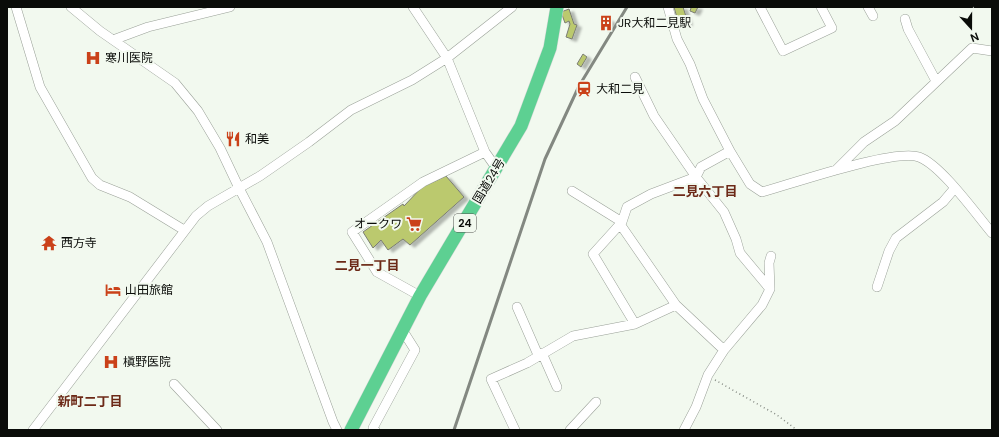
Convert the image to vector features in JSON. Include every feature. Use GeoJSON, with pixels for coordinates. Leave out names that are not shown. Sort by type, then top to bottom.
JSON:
{"type":"FeatureCollection","features":[{"type":"Feature","properties":{"kind":"highway","name":"国道24号"},"geometry":{"type":"LineString","coordinates":[[351,430],[420,296],[497,169],[521,126],[550,48],[557,7]]}},
{"type":"Feature","properties":{"kind":"street"},"geometry":{"type":"LineString","coordinates":[[16,7],[40,87],[92,178],[100,185],[130,197],[184,230]]}},
{"type":"Feature","properties":{"kind":"street"},"geometry":{"type":"LineString","coordinates":[[72,7],[113,40],[175,83],[202,117],[220,148],[267,242],[337,430]]}},
{"type":"Feature","properties":{"kind":"street"},"geometry":{"type":"LineString","coordinates":[[113,40],[148,27],[230,7]]}},
{"type":"Feature","properties":{"kind":"street"},"geometry":{"type":"LineString","coordinates":[[413,7],[447,58],[485,152],[497,169]]}},
{"type":"Feature","properties":{"kind":"street"},"geometry":{"type":"LineString","coordinates":[[33,430],[196,216],[208,206],[239,188],[308,142],[351,110],[412,80],[447,58],[512,7]]}},
{"type":"Feature","properties":{"kind":"street"},"geometry":{"type":"LineString","coordinates":[[668,7],[677,39],[690,64],[703,99],[730,151],[750,184],[762,192],[873,160],[900,156],[918,156],[933,165],[992,233]]}},
{"type":"Feature","properties":{"kind":"street"},"geometry":{"type":"LineString","coordinates":[[760,7],[783,51],[832,28],[821,7]]}},
{"type":"Feature","properties":{"kind":"street"},"geometry":{"type":"LineString","coordinates":[[868,7],[873,16]]}},
{"type":"Feature","properties":{"kind":"street"},"geometry":{"type":"LineString","coordinates":[[905,19],[908,29],[936,81]]}},
{"type":"Feature","properties":{"kind":"street"},"geometry":{"type":"LineString","coordinates":[[835,171],[864,142],[895,121],[972,48],[992,51]]}},
{"type":"Feature","properties":{"kind":"street"},"geometry":{"type":"LineString","coordinates":[[635,77],[654,116],[696,177],[724,212],[740,253],[770,289]]}},
{"type":"Feature","properties":{"kind":"street"},"geometry":{"type":"LineString","coordinates":[[635,324],[605,277],[593,254],[621,223],[627,207],[651,194],[696,177],[701,167],[730,151]]}},
{"type":"Feature","properties":{"kind":"street"},"geometry":{"type":"LineString","coordinates":[[420,296],[377,272],[352,232],[423,182],[485,152]]}},
{"type":"Feature","properties":{"kind":"street"},"geometry":{"type":"LineString","coordinates":[[877,287],[889,251],[896,238],[943,202],[954,189]]}},
{"type":"Feature","properties":{"kind":"street"},"geometry":{"type":"LineString","coordinates":[[572,191],[621,223],[676,305],[724,350]]}},
{"type":"Feature","properties":{"kind":"street"},"geometry":{"type":"LineString","coordinates":[[684,430],[696,407],[708,376],[724,350],[762,305],[770,289],[769,263],[771,256]]}},
{"type":"Feature","properties":{"kind":"street"},"geometry":{"type":"LineString","coordinates":[[515,430],[490,379],[527,363],[573,336],[635,324],[676,305]]}},
{"type":"Feature","properties":{"kind":"street"},"geometry":{"type":"LineString","coordinates":[[517,307],[557,387]]}},
{"type":"Feature","properties":{"kind":"street"},"geometry":{"type":"LineString","coordinates":[[375,430],[374,428],[414,350],[403,331]]}},
{"type":"Feature","properties":{"kind":"street"},"geometry":{"type":"LineString","coordinates":[[174,384],[217,430]]}},
{"type":"Feature","properties":{"kind":"street"},"geometry":{"type":"LineString","coordinates":[[570,430],[596,402]]}},
{"type":"Feature","properties":{"kind":"path"},"geometry":{"type":"LineString","coordinates":[[708,376],[777,415],[797,430]]}},
{"type":"Feature","properties":{"kind":"building"},"geometry":{"type":"Polygon","coordinates":[[[674,7],[683,7],[688,23],[679,25],[674,7]]]}},
{"type":"Feature","properties":{"kind":"building"},"geometry":{"type":"Polygon","coordinates":[[[690,7],[698,7],[695,13],[690,11],[690,7]]]}},
{"type":"Feature","properties":{"kind":"building"},"geometry":{"type":"Polygon","coordinates":[[[569,9],[574,24],[577,25],[572,39],[566,37],[570,24],[569,21],[565,23],[561,12],[569,9]]]}},
{"type":"Feature","properties":{"kind":"building","name":"JR大和二見駅"},"geometry":{"type":"Polygon","coordinates":[[[606,18],[611,21],[606,29],[601,26],[606,18]]]}},
{"type":"Feature","properties":{"kind":"building"},"geometry":{"type":"Polygon","coordinates":[[[583,54],[587,57],[581,67],[577,64],[583,54]]]}},
{"type":"Feature","properties":{"kind":"building"},"geometry":{"type":"Polygon","coordinates":[[[446,176],[464,197],[410,245],[403,239],[388,250],[381,240],[373,248],[363,232],[403,204],[404,206],[422,187],[446,176]]]}},
{"type":"Feature","properties":{"kind":"railway"},"geometry":{"type":"LineString","coordinates":[[454,430],[545,159],[579,86],[627,7]]}},
{"type":"Feature","properties":{"kind":"place","name":"JR大和二見駅"},"geometry":{"type":"Point","coordinates":[606,23]}},
{"type":"Feature","properties":{"kind":"place","name":"寒川医院"},"geometry":{"type":"Point","coordinates":[93,58]}},
{"type":"Feature","properties":{"kind":"place","name":"大和二見"},"geometry":{"type":"Point","coordinates":[584,89]}},
{"type":"Feature","properties":{"kind":"place","name":"和美"},"geometry":{"type":"Point","coordinates":[233,139]}},
{"type":"Feature","properties":{"kind":"place","name":"オークワ"},"geometry":{"type":"Point","coordinates":[414,224]}},
{"type":"Feature","properties":{"kind":"place","name":"西方寺"},"geometry":{"type":"Point","coordinates":[49,243]}},
{"type":"Feature","properties":{"kind":"place","name":"山田旅館"},"geometry":{"type":"Point","coordinates":[113,290]}},
{"type":"Feature","properties":{"kind":"place","name":"槇野医院"},"geometry":{"type":"Point","coordinates":[111,362]}},
{"type":"Feature","properties":{"kind":"district","name":"二見六丁目"},"geometry":{"type":"Point","coordinates":[705,191]}},
{"type":"Feature","properties":{"kind":"district","name":"二見一丁目"},"geometry":{"type":"Point","coordinates":[367,265]}},
{"type":"Feature","properties":{"kind":"district","name":"新町二丁目"},"geometry":{"type":"Point","coordinates":[90,401]}}]}
